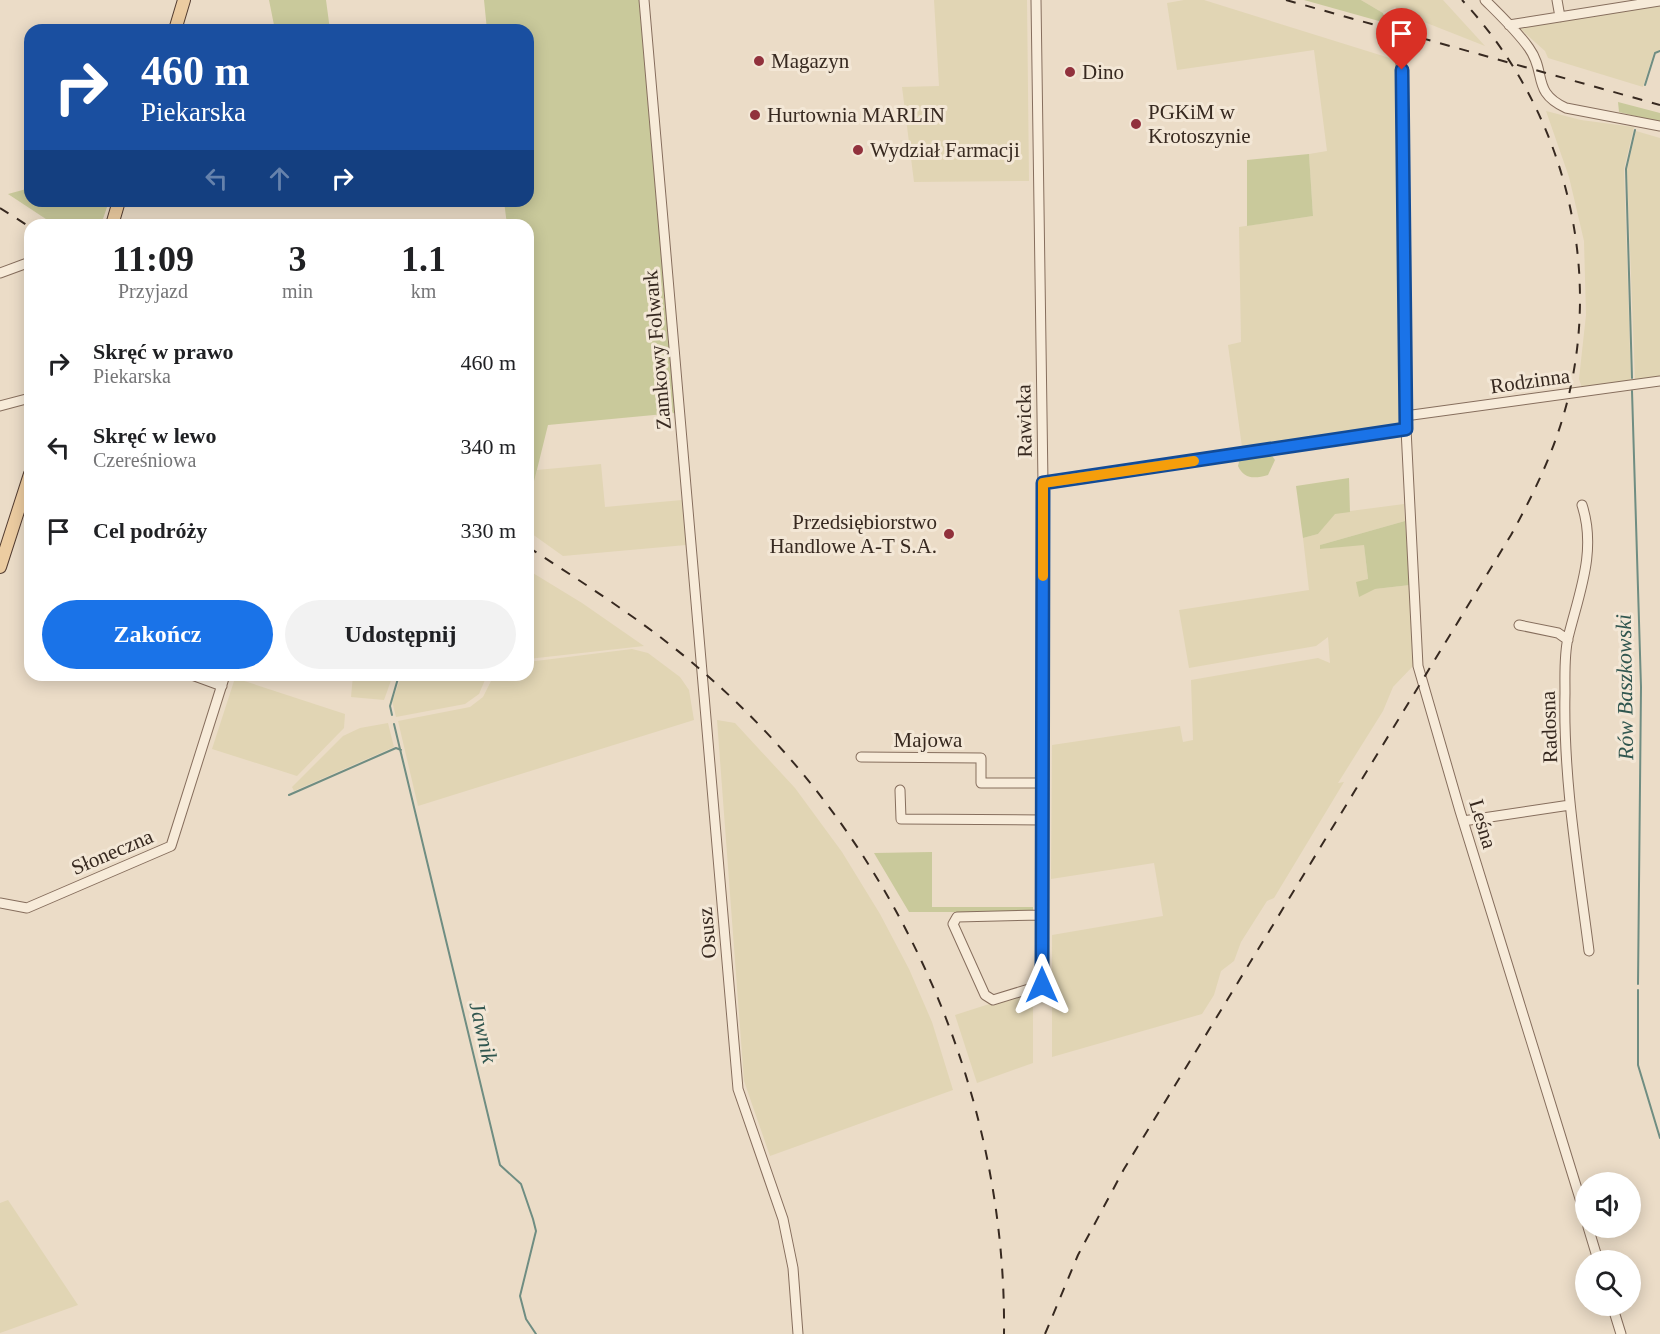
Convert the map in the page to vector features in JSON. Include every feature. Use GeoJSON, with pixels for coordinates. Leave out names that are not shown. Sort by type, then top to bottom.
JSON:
{"type":"FeatureCollection","features":[{"type":"Feature","properties":{"kind":"main road"},"geometry":{"type":"LineString","coordinates":[[177,24],[184,0]]}},
{"type":"Feature","properties":{"kind":"main road"},"geometry":{"type":"LineString","coordinates":[[0,567],[24,493]]}},
{"type":"Feature","properties":{"kind":"street","name":"Zamkowy Folwark"},"geometry":{"type":"LineString","coordinates":[[644,0],[705,696]]}},
{"type":"Feature","properties":{"kind":"street","name":"Rawicka"},"geometry":{"type":"LineString","coordinates":[[1036,0],[1043,483],[1042,985],[993,1000],[984,995],[953,924],[957,917],[1042,915]]}},
{"type":"Feature","properties":{"kind":"street"},"geometry":{"type":"LineString","coordinates":[[1485,0],[1530,49],[1535,59],[1541,87],[1555,102],[1566,108],[1660,126]]}},
{"type":"Feature","properties":{"kind":"street"},"geometry":{"type":"LineString","coordinates":[[1557,0],[1560,17]]}},
{"type":"Feature","properties":{"kind":"street"},"geometry":{"type":"LineString","coordinates":[[1509,25],[1659,1]]}},
{"type":"Feature","properties":{"kind":"street","name":"Leśna"},"geometry":{"type":"LineString","coordinates":[[1401,62],[1405,416],[1418,666],[1462,821],[1575,1183]]}},
{"type":"Feature","properties":{"kind":"street"},"geometry":{"type":"LineString","coordinates":[[0,273],[24,264]]}},
{"type":"Feature","properties":{"kind":"street","name":"Rodzinna"},"geometry":{"type":"LineString","coordinates":[[1405,416],[1660,381]]}},
{"type":"Feature","properties":{"kind":"street"},"geometry":{"type":"LineString","coordinates":[[0,406],[24,400]]}},
{"type":"Feature","properties":{"kind":"street"},"geometry":{"type":"LineString","coordinates":[[1043,483],[1406,429]]}},
{"type":"Feature","properties":{"kind":"street","name":"Radosna"},"geometry":{"type":"LineString","coordinates":[[1582,505],[1587,520],[1589,548],[1581,594],[1568,640],[1565,693],[1570,805],[1589,951]]}},
{"type":"Feature","properties":{"kind":"street"},"geometry":{"type":"LineString","coordinates":[[1519,625],[1558,633],[1568,640]]}},
{"type":"Feature","properties":{"kind":"street"},"geometry":{"type":"LineString","coordinates":[[208,681],[222,686]]}},
{"type":"Feature","properties":{"kind":"street","name":"Słoneczna"},"geometry":{"type":"LineString","coordinates":[[0,903],[27,908],[171,846],[223,681]]}},
{"type":"Feature","properties":{"kind":"street","name":"Osusz"},"geometry":{"type":"LineString","coordinates":[[705,696],[737,1081],[746,1116],[780,1208],[791,1258],[798,1334]]}},
{"type":"Feature","properties":{"kind":"street","name":"Majowa"},"geometry":{"type":"LineString","coordinates":[[861,757],[981,758],[981,783],[1042,783]]}},
{"type":"Feature","properties":{"kind":"street"},"geometry":{"type":"LineString","coordinates":[[900,790],[901,819],[1042,820]]}},
{"type":"Feature","properties":{"kind":"street"},"geometry":{"type":"LineString","coordinates":[[1462,821],[1570,805]]}},
{"type":"Feature","properties":{"kind":"street"},"geometry":{"type":"LineString","coordinates":[[1615,1316],[1621,1334]]}},
{"type":"Feature","properties":{"kind":"shaded area"},"geometry":{"type":"Polygon","coordinates":[[[934,0],[1027,0],[1029,181],[914,182],[902,87],[939,86],[934,0]]]}},
{"type":"Feature","properties":{"kind":"shaded area"},"geometry":{"type":"Polygon","coordinates":[[[1204,0],[1396,60],[1399,423],[1242,447],[1228,345],[1241,342],[1239,227],[1313,216],[1309,154],[1327,151],[1314,50],[1177,70],[1167,3],[1204,0]]]}},
{"type":"Feature","properties":{"kind":"shaded area"},"geometry":{"type":"Polygon","coordinates":[[[1361,0],[1443,0],[1485,46],[1414,18],[1395,7],[1383,13],[1361,0]]]}},
{"type":"Feature","properties":{"kind":"shaded area"},"geometry":{"type":"Polygon","coordinates":[[[1660,3],[1660,50],[1654,52],[1643,87],[1548,58],[1545,51],[1517,26],[1660,3]]]}},
{"type":"Feature","properties":{"kind":"shaded area"},"geometry":{"type":"Polygon","coordinates":[[[1546,111],[1581,120],[1634,127],[1624,169],[1631,382],[1582,388],[1579,379],[1586,315],[1584,241],[1569,177],[1546,111]]]}},
{"type":"Feature","properties":{"kind":"shaded area"},"geometry":{"type":"Polygon","coordinates":[[[1636,131],[1660,138],[1660,378],[1635,382],[1627,169],[1636,131]]]}},
{"type":"Feature","properties":{"kind":"shaded area"},"geometry":{"type":"Polygon","coordinates":[[[601,464],[605,507],[682,500],[686,545],[563,556],[534,535],[534,482],[537,470],[601,464]]]}},
{"type":"Feature","properties":{"kind":"shaded area"},"geometry":{"type":"Polygon","coordinates":[[[1404,504],[1405,521],[1320,545],[1321,549],[1364,544],[1368,580],[1375,589],[1410,585],[1414,665],[1393,687],[1383,711],[1338,783],[1344,782],[1274,898],[1267,901],[1241,942],[1234,961],[1221,971],[1214,995],[1202,1014],[1052,1057],[1052,935],[1163,916],[1154,863],[1051,879],[1052,745],[1180,726],[1183,742],[1193,740],[1191,680],[1318,658],[1330,663],[1328,637],[1316,646],[1189,668],[1179,610],[1309,590],[1303,538],[1318,534],[1335,513],[1404,504]]]}},
{"type":"Feature","properties":{"kind":"shaded area"},"geometry":{"type":"Polygon","coordinates":[[[534,574],[582,603],[644,646],[534,658],[534,574]]]}},
{"type":"Feature","properties":{"kind":"shaded area"},"geometry":{"type":"Polygon","coordinates":[[[632,649],[648,653],[680,677],[689,690],[694,720],[418,806],[398,721],[470,707],[483,697],[491,681],[534,681],[534,661],[632,649]]]}},
{"type":"Feature","properties":{"kind":"shaded area"},"geometry":{"type":"Polygon","coordinates":[[[234,681],[244,681],[345,714],[344,728],[297,776],[212,749],[234,681]]]}},
{"type":"Feature","properties":{"kind":"shaded area"},"geometry":{"type":"Polygon","coordinates":[[[352,681],[391,681],[384,700],[351,697],[352,681]]]}},
{"type":"Feature","properties":{"kind":"shaded area"},"geometry":{"type":"Polygon","coordinates":[[[400,681],[484,681],[479,694],[465,704],[396,717],[392,701],[400,681]]]}},
{"type":"Feature","properties":{"kind":"shaded area"},"geometry":{"type":"Polygon","coordinates":[[[717,720],[735,723],[795,788],[842,852],[880,914],[909,969],[932,1022],[953,1090],[770,1156],[744,1081],[717,720]]]}},
{"type":"Feature","properties":{"kind":"shaded area"},"geometry":{"type":"Polygon","coordinates":[[[388,723],[394,747],[294,791],[292,787],[343,736],[360,728],[388,723]]]}},
{"type":"Feature","properties":{"kind":"shaded area"},"geometry":{"type":"Polygon","coordinates":[[[1033,990],[1033,1063],[977,1083],[955,1015],[1033,990]]]}},
{"type":"Feature","properties":{"kind":"shaded area"},"geometry":{"type":"Polygon","coordinates":[[[8,1200],[78,1305],[0,1333],[0,1203],[8,1200]]]}},
{"type":"Feature","properties":{"kind":"green space"},"geometry":{"type":"Polygon","coordinates":[[[269,0],[326,0],[329,24],[274,24],[269,0]]]}},
{"type":"Feature","properties":{"kind":"green space"},"geometry":{"type":"Polygon","coordinates":[[[484,0],[639,0],[675,413],[548,425],[534,482],[534,219],[506,219],[505,207],[534,207],[534,24],[486,24],[484,0]]]}},
{"type":"Feature","properties":{"kind":"green space"},"geometry":{"type":"Polygon","coordinates":[[[1304,0],[1361,0],[1383,13],[1386,23],[1304,0]]]}},
{"type":"Feature","properties":{"kind":"green space"},"geometry":{"type":"Polygon","coordinates":[[[1618,102],[1660,113],[1660,122],[1619,112],[1618,102]]]}},
{"type":"Feature","properties":{"kind":"green space"},"geometry":{"type":"Polygon","coordinates":[[[1309,154],[1313,216],[1247,226],[1247,160],[1309,154]]]}},
{"type":"Feature","properties":{"kind":"green space"},"geometry":{"type":"Polygon","coordinates":[[[24,190],[24,205],[8,194],[24,190]]]}},
{"type":"Feature","properties":{"kind":"green space"},"geometry":{"type":"Polygon","coordinates":[[[28,207],[107,207],[103,219],[46,219],[28,207]]]}},
{"type":"Feature","properties":{"kind":"green space"},"geometry":{"type":"Polygon","coordinates":[[[1270,453],[1275,460],[1268,475],[1246,476],[1238,466],[1240,458],[1270,453]]]}},
{"type":"Feature","properties":{"kind":"green space"},"geometry":{"type":"Polygon","coordinates":[[[1349,478],[1350,512],[1335,514],[1318,534],[1303,538],[1296,486],[1349,478]]]}},
{"type":"Feature","properties":{"kind":"green space"},"geometry":{"type":"Polygon","coordinates":[[[1405,521],[1410,585],[1375,589],[1359,597],[1356,582],[1368,579],[1364,545],[1320,549],[1320,545],[1405,521]]]}},
{"type":"Feature","properties":{"kind":"green space"},"geometry":{"type":"Polygon","coordinates":[[[932,852],[932,907],[1033,907],[1033,912],[909,912],[874,853],[932,852]]]}},
{"type":"Feature","properties":{"kind":"waterway","name":"Rów Baszkowski"},"geometry":{"type":"LineString","coordinates":[[1645,85],[1655,53],[1660,51]]}},
{"type":"Feature","properties":{"kind":"waterway","name":"Rów Baszkowski"},"geometry":{"type":"LineString","coordinates":[[1632,378],[1626,169],[1635,130]]}},
{"type":"Feature","properties":{"kind":"waterway","name":"Rów Baszkowski"},"geometry":{"type":"LineString","coordinates":[[1632,391],[1641,687],[1638,984]]}},
{"type":"Feature","properties":{"kind":"waterway","name":"Jawnik"},"geometry":{"type":"LineString","coordinates":[[392,715],[390,706],[397,681]]}},
{"type":"Feature","properties":{"kind":"waterway","name":"Jawnik"},"geometry":{"type":"LineString","coordinates":[[394,724],[500,1165],[521,1184],[536,1231],[520,1296],[526,1319],[536,1334]]}},
{"type":"Feature","properties":{"kind":"waterway"},"geometry":{"type":"LineString","coordinates":[[289,795],[396,748],[401,750]]}},
{"type":"Feature","properties":{"kind":"waterway","name":"Rów Baszkowski"},"geometry":{"type":"LineString","coordinates":[[1638,990],[1638,1065],[1660,1138]]}},
{"type":"Feature","properties":{"kind":"railway"},"geometry":{"type":"LineString","coordinates":[[1286,0],[1660,105]]}},
{"type":"Feature","properties":{"kind":"railway"},"geometry":{"type":"LineString","coordinates":[[1045,1334],[1078,1255],[1124,1169],[1511,535],[1542,474],[1555,442],[1565,410],[1576,355],[1580,300],[1577,245],[1566,192],[1550,139],[1526,89],[1497,43],[1462,0]]}},
{"type":"Feature","properties":{"kind":"railway"},"geometry":{"type":"LineString","coordinates":[[0,208],[24,223]]}},
{"type":"Feature","properties":{"kind":"railway"},"geometry":{"type":"LineString","coordinates":[[534,551],[639,621],[702,671],[770,736],[830,808],[882,886],[925,970],[960,1057],[985,1147],[1000,1240],[1004,1334]]}},
{"type":"Feature","properties":{"kind":"slow traffic"},"geometry":{"type":"LineString","coordinates":[[1043,576],[1043,483],[1194,461]]}},
{"type":"Feature","properties":{"kind":"place","name":"Magazyn"},"geometry":{"type":"Point","coordinates":[759,61]}},
{"type":"Feature","properties":{"kind":"place","name":"Dino"},"geometry":{"type":"Point","coordinates":[1070,72]}},
{"type":"Feature","properties":{"kind":"place","name":"Hurtownia MARLIN"},"geometry":{"type":"Point","coordinates":[755,115]}},
{"type":"Feature","properties":{"kind":"place","name":"PGKiM w Krotoszynie"},"geometry":{"type":"Point","coordinates":[1136,124]}},
{"type":"Feature","properties":{"kind":"place","name":"Wydział Farmacji"},"geometry":{"type":"Point","coordinates":[858,150]}},
{"type":"Feature","properties":{"kind":"place","name":"Przedsiębiorstwo Handlowe A-T S.A."},"geometry":{"type":"Point","coordinates":[949,534]}},
{"type":"Feature","properties":{"kind":"route"},"geometry":{"type":"LineString","coordinates":[[1042,985],[1043,483],[1103,476],[1406,429],[1402,70]]}}]}
